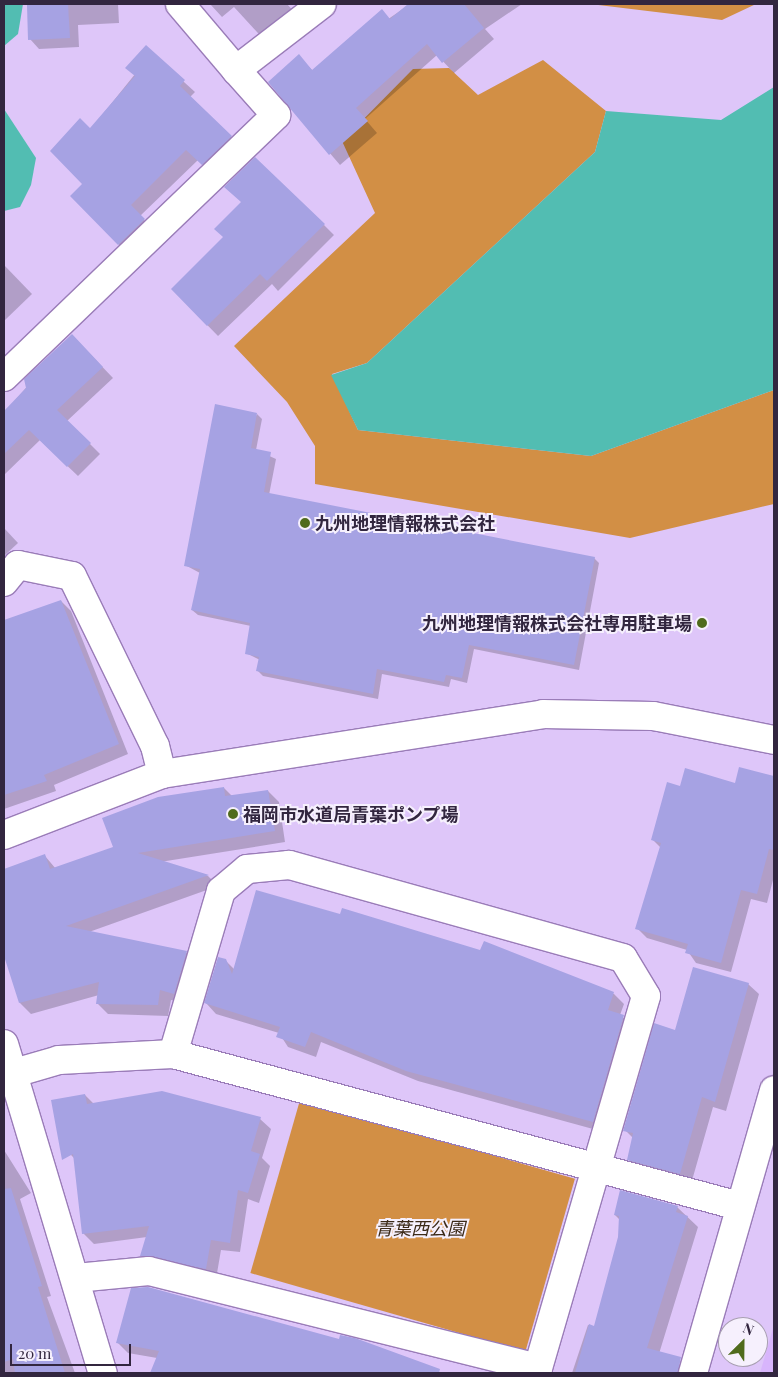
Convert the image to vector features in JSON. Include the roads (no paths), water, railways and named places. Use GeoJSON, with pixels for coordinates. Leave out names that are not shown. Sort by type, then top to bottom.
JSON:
{"type":"FeatureCollection","features":[{"type":"Feature","properties":{"kind":"street"},"geometry":{"type":"LineString","coordinates":[[4,377],[276,115],[180,4]]}},
{"type":"Feature","properties":{"kind":"street"},"geometry":{"type":"LineString","coordinates":[[236,70],[322,4]]}},
{"type":"Feature","properties":{"kind":"street"},"geometry":{"type":"LineString","coordinates":[[4,582],[18,565],[72,576],[155,746],[162,774]]}},
{"type":"Feature","properties":{"kind":"street"},"geometry":{"type":"LineString","coordinates":[[4,835],[162,774],[543,714],[653,716],[774,740]]}},
{"type":"Feature","properties":{"kind":"street"},"geometry":{"type":"LineString","coordinates":[[76,1278],[149,1271],[538,1368],[646,996],[623,958],[289,865],[247,869],[221,891],[173,1054]]}},
{"type":"Feature","properties":{"kind":"street"},"geometry":{"type":"LineString","coordinates":[[4,1044],[9,1074],[76,1278],[103,1373]]}},
{"type":"Feature","properties":{"kind":"street"},"geometry":{"type":"LineString","coordinates":[[9,1074],[59,1060],[173,1054],[739,1206]]}},
{"type":"Feature","properties":{"kind":"street"},"geometry":{"type":"LineString","coordinates":[[693,1373],[739,1206],[774,1090]]}},
{"type":"Feature","properties":{"kind":"place","name":"九州地理情報株式会社"},"geometry":{"type":"Point","coordinates":[305,523]}},
{"type":"Feature","properties":{"kind":"place","name":"九州地理情報株式会社専用駐車場"},"geometry":{"type":"Point","coordinates":[702,623]}},
{"type":"Feature","properties":{"kind":"place","name":"福岡市水道局青葉ポンプ場"},"geometry":{"type":"Point","coordinates":[233,814]}},
{"type":"Feature","properties":{"kind":"park label","name":"青葉西公園"},"geometry":{"type":"Point","coordinates":[420,1228]}}]}
